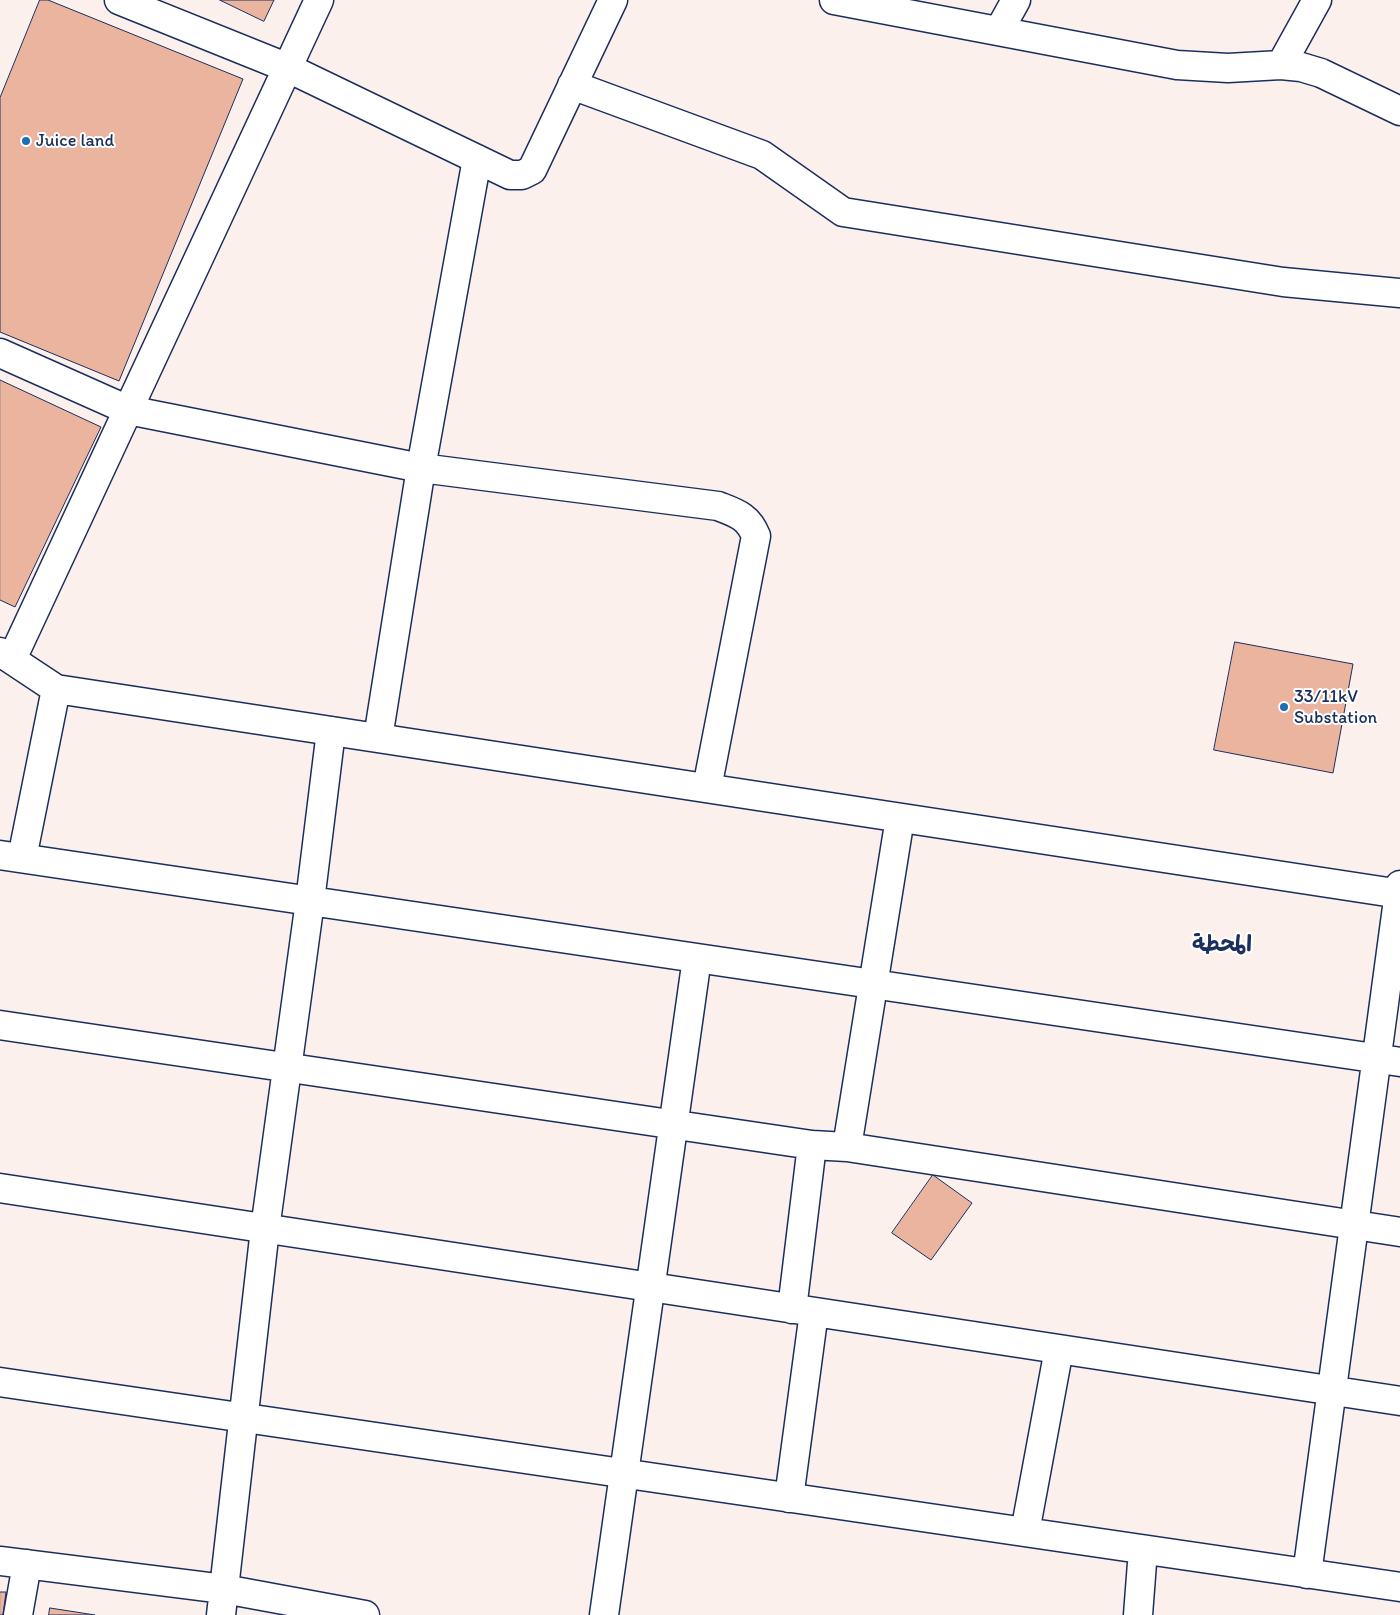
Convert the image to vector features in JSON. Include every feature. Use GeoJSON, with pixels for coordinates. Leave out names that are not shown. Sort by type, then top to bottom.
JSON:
{"type":"FeatureCollection","features":[{"type":"Feature","properties":{"kind":"street"},"geometry":{"type":"LineString","coordinates":[[119,0],[288,68],[477,159],[510,174],[522,175],[532,170],[613,0]]}},
{"type":"Feature","properties":{"kind":"street"},"geometry":{"type":"LineString","coordinates":[[319,0],[128,410],[6,656],[56,689],[900,818],[1400,891],[1388,1060],[1354,1225],[1307,1574]]}},
{"type":"Feature","properties":{"kind":"street"},"geometry":{"type":"LineString","coordinates":[[834,0],[1177,65],[1228,68],[1281,65],[1320,73],[1400,111]]}},
{"type":"Feature","properties":{"kind":"street"},"geometry":{"type":"LineString","coordinates":[[1000,30],[1016,0]]}},
{"type":"Feature","properties":{"kind":"street"},"geometry":{"type":"LineString","coordinates":[[1281,65],[1316,0]]}},
{"type":"Feature","properties":{"kind":"street"},"geometry":{"type":"LineString","coordinates":[[572,84],[762,154],[843,212],[1273,281],[1400,293]]}},
{"type":"Feature","properties":{"kind":"street"},"geometry":{"type":"LineString","coordinates":[[378,738],[420,468],[477,159]]}},
{"type":"Feature","properties":{"kind":"street"},"geometry":{"type":"LineString","coordinates":[[0,353],[128,410],[420,468],[718,506],[737,514],[750,524],[756,536],[707,788]]}},
{"type":"Feature","properties":{"kind":"street"},"geometry":{"type":"LineString","coordinates":[[56,689],[11,856],[1388,1060]]}},
{"type":"Feature","properties":{"kind":"street"},"geometry":{"type":"LineString","coordinates":[[222,1602],[265,1229],[331,731]]}},
{"type":"Feature","properties":{"kind":"street"},"geometry":{"type":"LineString","coordinates":[[848,1147],[900,818]]}},
{"type":"Feature","properties":{"kind":"street"},"geometry":{"type":"LineString","coordinates":[[604,1615],[626,1474],[697,958]]}},
{"type":"Feature","properties":{"kind":"street"},"geometry":{"type":"LineString","coordinates":[[0,1025],[812,1145],[848,1147],[1400,1232]]}},
{"type":"Feature","properties":{"kind":"street"},"geometry":{"type":"LineString","coordinates":[[789,1498],[803,1310],[812,1145]]}},
{"type":"Feature","properties":{"kind":"street"},"geometry":{"type":"LineString","coordinates":[[0,1188],[1400,1401]]}},
{"type":"Feature","properties":{"kind":"street"},"geometry":{"type":"LineString","coordinates":[[1025,1532],[1059,1349]]}},
{"type":"Feature","properties":{"kind":"street"},"geometry":{"type":"LineString","coordinates":[[0,1382],[1400,1588]]}},
{"type":"Feature","properties":{"kind":"street"},"geometry":{"type":"LineString","coordinates":[[1138,1615],[1143,1550]]}},
{"type":"Feature","properties":{"kind":"street"},"geometry":{"type":"LineString","coordinates":[[0,1561],[27,1564],[222,1602],[365,1615]]}},
{"type":"Feature","properties":{"kind":"street"},"geometry":{"type":"LineString","coordinates":[[18,1615],[27,1564]]}},
{"type":"Feature","properties":{"kind":"building"},"geometry":{"type":"Polygon","coordinates":[[[40,0],[48,0],[243,79],[119,381],[0,332],[0,98],[40,0]]]}},
{"type":"Feature","properties":{"kind":"building"},"geometry":{"type":"Polygon","coordinates":[[[220,0],[274,0],[264,21],[220,0]]]}},
{"type":"Feature","properties":{"kind":"building"},"geometry":{"type":"Polygon","coordinates":[[[0,380],[101,427],[15,607],[0,600],[0,380]]]}},
{"type":"Feature","properties":{"kind":"building","name":"33/11kV Substation"},"geometry":{"type":"Polygon","coordinates":[[[1235,642],[1353,664],[1333,773],[1214,750],[1235,642]]]}},
{"type":"Feature","properties":{"kind":"building"},"geometry":{"type":"Polygon","coordinates":[[[933,1175],[972,1203],[931,1260],[892,1233],[933,1175]]]}},
{"type":"Feature","properties":{"kind":"building"},"geometry":{"type":"Polygon","coordinates":[[[0,1592],[6,1592],[3,1615],[0,1615],[0,1592]]]}},
{"type":"Feature","properties":{"kind":"building"},"geometry":{"type":"Polygon","coordinates":[[[50,1608],[95,1615],[49,1615],[50,1608]]]}},
{"type":"Feature","properties":{"kind":"place","name":"Juice land"},"geometry":{"type":"Point","coordinates":[26,141]}},
{"type":"Feature","properties":{"kind":"place","name":"33/11kV Substation"},"geometry":{"type":"Point","coordinates":[1284,707]}},
{"type":"Feature","properties":{"kind":"district","name":"المحطة"},"geometry":{"type":"Point","coordinates":[1222,945]}}]}
